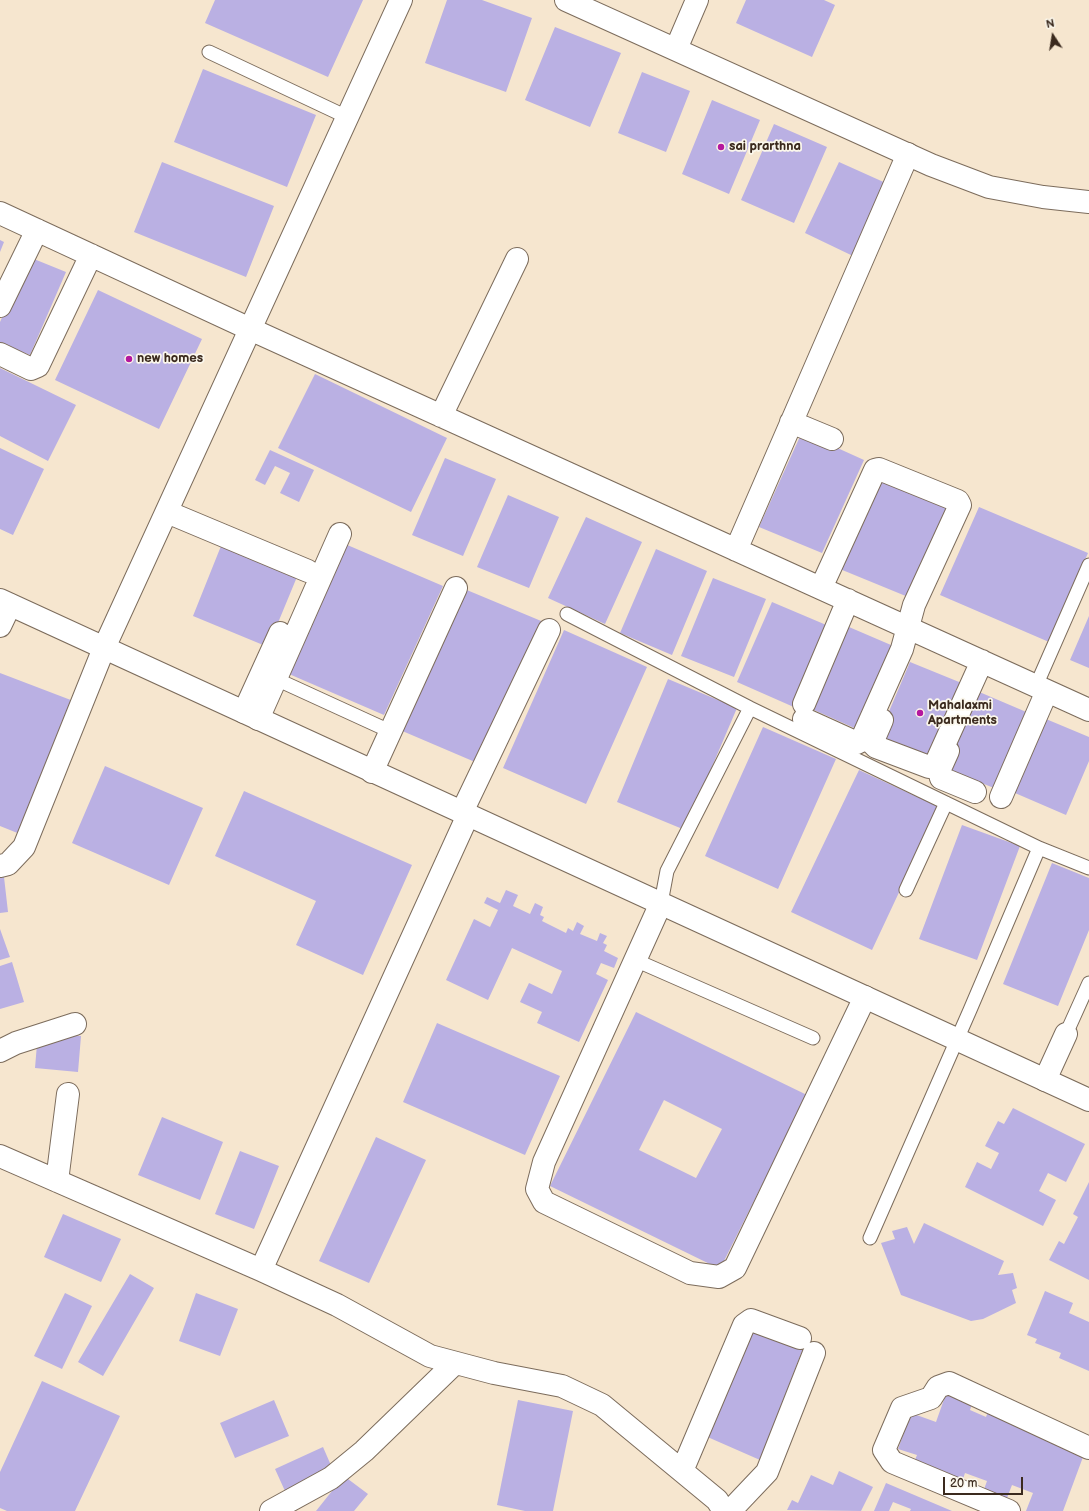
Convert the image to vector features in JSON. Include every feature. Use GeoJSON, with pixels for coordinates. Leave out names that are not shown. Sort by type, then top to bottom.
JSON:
{"type":"FeatureCollection","features":[{"type":"Feature","properties":{"kind":"street"},"geometry":{"type":"LineString","coordinates":[[0,866],[8,864],[24,847],[104,648],[401,0]]}},
{"type":"Feature","properties":{"kind":"street"},"geometry":{"type":"LineString","coordinates":[[566,0],[908,154],[989,187],[1043,197],[1089,202]]}},
{"type":"Feature","properties":{"kind":"street"},"geometry":{"type":"LineString","coordinates":[[676,49],[697,0]]}},
{"type":"Feature","properties":{"kind":"street"},"geometry":{"type":"LineString","coordinates":[[736,550],[908,154]]}},
{"type":"Feature","properties":{"kind":"street"},"geometry":{"type":"LineString","coordinates":[[0,213],[250,329],[1089,710]]}},
{"type":"Feature","properties":{"kind":"street"},"geometry":{"type":"LineString","coordinates":[[0,306],[36,230]]}},
{"type":"Feature","properties":{"kind":"street"},"geometry":{"type":"LineString","coordinates":[[0,354],[31,369],[38,366],[90,255]]}},
{"type":"Feature","properties":{"kind":"street"},"geometry":{"type":"LineString","coordinates":[[441,416],[517,259]]}},
{"type":"Feature","properties":{"kind":"street"},"geometry":{"type":"LineString","coordinates":[[791,422],[832,439]]}},
{"type":"Feature","properties":{"kind":"street"},"geometry":{"type":"LineString","coordinates":[[817,586],[824,554],[870,460]]}},
{"type":"Feature","properties":{"kind":"street"},"geometry":{"type":"LineString","coordinates":[[817,586],[874,470],[879,469],[958,501],[960,505],[914,605],[914,630],[872,743],[876,747],[929,767],[935,765],[984,663]]}},
{"type":"Feature","properties":{"kind":"street"},"geometry":{"type":"LineString","coordinates":[[167,512],[308,571]]}},
{"type":"Feature","properties":{"kind":"street"},"geometry":{"type":"LineString","coordinates":[[334,531],[276,679],[251,715],[308,571],[334,531]]}},
{"type":"Feature","properties":{"kind":"street"},"geometry":{"type":"LineString","coordinates":[[451,589],[368,769],[383,728],[451,589]]}},
{"type":"Feature","properties":{"kind":"street"},"geometry":{"type":"LineString","coordinates":[[848,600],[804,712],[857,743],[861,741],[902,650],[914,630]]}},
{"type":"Feature","properties":{"kind":"street"},"geometry":{"type":"LineString","coordinates":[[0,626],[5,602],[1089,1100]]}},
{"type":"Feature","properties":{"kind":"street"},"geometry":{"type":"LineString","coordinates":[[261,1270],[549,630]]}},
{"type":"Feature","properties":{"kind":"street"},"geometry":{"type":"LineString","coordinates":[[975,792],[941,778],[939,771],[984,663]]}},
{"type":"Feature","properties":{"kind":"street"},"geometry":{"type":"LineString","coordinates":[[1001,797],[1041,689]]}},
{"type":"Feature","properties":{"kind":"street"},"geometry":{"type":"LineString","coordinates":[[661,903],[544,1162],[537,1189],[544,1202],[690,1273],[719,1277],[735,1268],[865,997]]}},
{"type":"Feature","properties":{"kind":"street"},"geometry":{"type":"LineString","coordinates":[[0,1051],[16,1043],[75,1024]]}},
{"type":"Feature","properties":{"kind":"street"},"geometry":{"type":"LineString","coordinates":[[1045,1080],[1066,1034]]}},
{"type":"Feature","properties":{"kind":"street"},"geometry":{"type":"LineString","coordinates":[[57,1181],[68,1094]]}},
{"type":"Feature","properties":{"kind":"street"},"geometry":{"type":"LineString","coordinates":[[0,1156],[261,1270],[337,1305],[430,1356],[494,1373],[562,1386],[602,1405],[717,1500],[724,1511]]}},
{"type":"Feature","properties":{"kind":"street"},"geometry":{"type":"LineString","coordinates":[[682,1471],[744,1325],[751,1320],[807,1346],[766,1472],[730,1511]]}},
{"type":"Feature","properties":{"kind":"street"},"geometry":{"type":"LineString","coordinates":[[271,1511],[331,1478],[364,1451],[455,1363]]}},
{"type":"Feature","properties":{"kind":"street"},"geometry":{"type":"LineString","coordinates":[[1009,1511],[892,1462],[884,1450],[902,1408],[931,1398],[938,1387],[948,1383],[1089,1448]]}},
{"type":"Feature","properties":{"kind":"lane"},"geometry":{"type":"LineString","coordinates":[[209,52],[347,117]]}},
{"type":"Feature","properties":{"kind":"lane"},"geometry":{"type":"LineString","coordinates":[[1041,689],[1089,565]]}},
{"type":"Feature","properties":{"kind":"lane"},"geometry":{"type":"LineString","coordinates":[[567,614],[750,708],[1039,848],[1089,868]]}},
{"type":"Feature","properties":{"kind":"lane"},"geometry":{"type":"LineString","coordinates":[[276,679],[383,728]]}},
{"type":"Feature","properties":{"kind":"lane"},"geometry":{"type":"LineString","coordinates":[[661,903],[667,871],[750,708]]}},
{"type":"Feature","properties":{"kind":"lane"},"geometry":{"type":"LineString","coordinates":[[906,890],[946,803]]}},
{"type":"Feature","properties":{"kind":"lane"},"geometry":{"type":"LineString","coordinates":[[870,1238],[1039,848]]}},
{"type":"Feature","properties":{"kind":"lane"},"geometry":{"type":"LineString","coordinates":[[635,960],[813,1038]]}},
{"type":"Feature","properties":{"kind":"lane"},"geometry":{"type":"LineString","coordinates":[[1066,1034],[1089,983]]}},
{"type":"Feature","properties":{"kind":"building"},"geometry":{"type":"Polygon","coordinates":[[[215,0],[363,0],[328,77],[205,23],[215,0]]]}},
{"type":"Feature","properties":{"kind":"building"},"geometry":{"type":"Polygon","coordinates":[[[447,0],[482,0],[532,18],[506,92],[425,63],[447,0]]]}},
{"type":"Feature","properties":{"kind":"building"},"geometry":{"type":"Polygon","coordinates":[[[746,0],[824,0],[835,5],[812,57],[736,23],[746,0]]]}},
{"type":"Feature","properties":{"kind":"building"},"geometry":{"type":"Polygon","coordinates":[[[555,27],[621,53],[590,127],[525,100],[555,27]]]}},
{"type":"Feature","properties":{"kind":"building"},"geometry":{"type":"Polygon","coordinates":[[[203,69],[316,115],[287,187],[174,142],[203,69]]]}},
{"type":"Feature","properties":{"kind":"building"},"geometry":{"type":"Polygon","coordinates":[[[642,72],[690,91],[666,152],[618,133],[642,72]]]}},
{"type":"Feature","properties":{"kind":"building","name":"sai prarthna"},"geometry":{"type":"Polygon","coordinates":[[[712,100],[760,120],[729,194],[682,174],[712,100]]]}},
{"type":"Feature","properties":{"kind":"building"},"geometry":{"type":"Polygon","coordinates":[[[774,124],[827,147],[794,223],[741,200],[774,124]]]}},
{"type":"Feature","properties":{"kind":"building"},"geometry":{"type":"Polygon","coordinates":[[[162,162],[274,206],[246,277],[134,232],[162,162]]]}},
{"type":"Feature","properties":{"kind":"building"},"geometry":{"type":"Polygon","coordinates":[[[839,162],[888,184],[853,256],[805,233],[839,162]]]}},
{"type":"Feature","properties":{"kind":"building"},"geometry":{"type":"Polygon","coordinates":[[[0,240],[4,242],[0,252],[0,240]]]}},
{"type":"Feature","properties":{"kind":"building"},"geometry":{"type":"Polygon","coordinates":[[[29,257],[66,272],[30,355],[0,343],[0,322],[29,257]]]}},
{"type":"Feature","properties":{"kind":"building","name":"new homes"},"geometry":{"type":"Polygon","coordinates":[[[98,290],[202,339],[159,429],[55,380],[98,290]]]}},
{"type":"Feature","properties":{"kind":"building"},"geometry":{"type":"Polygon","coordinates":[[[0,368],[76,405],[48,461],[0,436],[0,368]]]}},
{"type":"Feature","properties":{"kind":"building"},"geometry":{"type":"Polygon","coordinates":[[[315,374],[447,438],[411,512],[278,448],[315,374]]]}},
{"type":"Feature","properties":{"kind":"building"},"geometry":{"type":"Polygon","coordinates":[[[802,432],[864,460],[822,553],[759,527],[802,432]]]}},
{"type":"Feature","properties":{"kind":"building"},"geometry":{"type":"Polygon","coordinates":[[[0,448],[44,469],[13,535],[0,529],[0,448]]]}},
{"type":"Feature","properties":{"kind":"building"},"geometry":{"type":"Polygon","coordinates":[[[270,450],[314,470],[299,502],[280,493],[290,473],[275,466],[265,485],[255,480],[270,450]]]}},
{"type":"Feature","properties":{"kind":"building"},"geometry":{"type":"Polygon","coordinates":[[[445,458],[496,479],[463,556],[412,535],[445,458]]]}},
{"type":"Feature","properties":{"kind":"building"},"geometry":{"type":"Polygon","coordinates":[[[877,473],[955,506],[913,599],[835,567],[877,473]]]}},
{"type":"Feature","properties":{"kind":"building"},"geometry":{"type":"Polygon","coordinates":[[[508,495],[559,517],[529,588],[477,567],[508,495]]]}},
{"type":"Feature","properties":{"kind":"building"},"geometry":{"type":"Polygon","coordinates":[[[979,507],[1088,553],[1049,642],[940,595],[979,507]]]}},
{"type":"Feature","properties":{"kind":"building"},"geometry":{"type":"Polygon","coordinates":[[[586,517],[642,542],[605,624],[548,598],[586,517]]]}},
{"type":"Feature","properties":{"kind":"building"},"geometry":{"type":"Polygon","coordinates":[[[223,541],[299,572],[268,647],[193,616],[223,541]]]}},
{"type":"Feature","properties":{"kind":"building"},"geometry":{"type":"Polygon","coordinates":[[[345,544],[443,586],[384,715],[289,674],[345,544]]]}},
{"type":"Feature","properties":{"kind":"building"},"geometry":{"type":"Polygon","coordinates":[[[656,549],[707,571],[672,655],[620,633],[656,549]]]}},
{"type":"Feature","properties":{"kind":"building"},"geometry":{"type":"Polygon","coordinates":[[[713,578],[766,599],[734,677],[681,656],[713,578]]]}},
{"type":"Feature","properties":{"kind":"building"},"geometry":{"type":"Polygon","coordinates":[[[462,588],[546,623],[482,765],[400,730],[462,588]]]}},
{"type":"Feature","properties":{"kind":"building"},"geometry":{"type":"Polygon","coordinates":[[[772,602],[831,627],[796,708],[737,682],[772,602]]]}},
{"type":"Feature","properties":{"kind":"building"},"geometry":{"type":"Polygon","coordinates":[[[1089,616],[1089,668],[1070,660],[1089,616]]]}},
{"type":"Feature","properties":{"kind":"building"},"geometry":{"type":"Polygon","coordinates":[[[842,624],[898,648],[861,731],[805,706],[842,624]]]}},
{"type":"Feature","properties":{"kind":"building"},"geometry":{"type":"Polygon","coordinates":[[[564,630],[647,667],[586,804],[503,768],[564,630]]]}},
{"type":"Feature","properties":{"kind":"building","name":"Mahalaxmi Apartments"},"geometry":{"type":"Polygon","coordinates":[[[910,662],[964,684],[930,764],[876,742],[910,662]]]}},
{"type":"Feature","properties":{"kind":"building"},"geometry":{"type":"Polygon","coordinates":[[[0,673],[76,702],[20,834],[0,826],[0,673]]]}},
{"type":"Feature","properties":{"kind":"building"},"geometry":{"type":"Polygon","coordinates":[[[668,679],[737,708],[685,830],[617,802],[668,679]]]}},
{"type":"Feature","properties":{"kind":"building"},"geometry":{"type":"Polygon","coordinates":[[[977,691],[1031,714],[999,790],[944,768],[977,691]]]}},
{"type":"Feature","properties":{"kind":"building"},"geometry":{"type":"Polygon","coordinates":[[[1046,719],[1089,737],[1089,761],[1066,815],[1015,793],[1046,719]]]}},
{"type":"Feature","properties":{"kind":"building"},"geometry":{"type":"Polygon","coordinates":[[[763,727],[836,759],[778,889],[705,856],[763,727]]]}},
{"type":"Feature","properties":{"kind":"building"},"geometry":{"type":"Polygon","coordinates":[[[105,766],[203,808],[169,885],[72,843],[105,766]]]}},
{"type":"Feature","properties":{"kind":"building"},"geometry":{"type":"Polygon","coordinates":[[[859,770],[939,807],[872,950],[791,912],[859,770]]]}},
{"type":"Feature","properties":{"kind":"building"},"geometry":{"type":"Polygon","coordinates":[[[244,791],[412,865],[363,975],[296,945],[316,901],[215,856],[244,791]]]}},
{"type":"Feature","properties":{"kind":"building"},"geometry":{"type":"Polygon","coordinates":[[[962,825],[1020,846],[977,960],[919,939],[962,825]]]}},
{"type":"Feature","properties":{"kind":"building"},"geometry":{"type":"Polygon","coordinates":[[[1052,863],[1089,878],[1089,930],[1058,1006],[1003,984],[1052,863]]]}},
{"type":"Feature","properties":{"kind":"building"},"geometry":{"type":"Polygon","coordinates":[[[4,877],[8,912],[0,913],[0,878],[4,877]]]}},
{"type":"Feature","properties":{"kind":"building"},"geometry":{"type":"Polygon","coordinates":[[[506,890],[518,895],[513,906],[530,914],[535,903],[543,907],[540,915],[544,917],[542,921],[566,933],[568,928],[573,931],[577,922],[584,926],[580,934],[597,941],[600,933],[607,936],[603,943],[607,945],[604,951],[618,958],[614,968],[601,963],[596,974],[608,980],[579,1042],[537,1023],[542,1012],[520,1002],[529,983],[552,994],[562,971],[512,948],[488,1000],[446,980],[474,919],[490,927],[498,910],[484,903],[487,897],[500,903],[506,890]]]}},
{"type":"Feature","properties":{"kind":"building"},"geometry":{"type":"Polygon","coordinates":[[[0,929],[10,957],[0,960],[0,929]]]}},
{"type":"Feature","properties":{"kind":"building"},"geometry":{"type":"Polygon","coordinates":[[[12,962],[24,1002],[0,1009],[0,966],[12,962]]]}},
{"type":"Feature","properties":{"kind":"building"},"geometry":{"type":"Polygon","coordinates":[[[636,1012],[807,1095],[720,1269],[550,1186],[636,1012]],[[664,1100],[639,1150],[696,1178],[722,1129],[664,1100]]]}},
{"type":"Feature","properties":{"kind":"building"},"geometry":{"type":"Polygon","coordinates":[[[437,1023],[560,1076],[525,1155],[403,1102],[437,1023]]]}},
{"type":"Feature","properties":{"kind":"building"},"geometry":{"type":"Polygon","coordinates":[[[38,1032],[81,1036],[78,1072],[35,1068],[38,1032]]]}},
{"type":"Feature","properties":{"kind":"building"},"geometry":{"type":"Polygon","coordinates":[[[1013,1108],[1085,1144],[1066,1182],[1048,1173],[1039,1191],[1056,1200],[1043,1226],[965,1187],[977,1162],[991,1169],[999,1153],[985,1146],[998,1121],[1004,1124],[1013,1108]]]}},
{"type":"Feature","properties":{"kind":"building"},"geometry":{"type":"Polygon","coordinates":[[[162,1117],[223,1142],[200,1200],[138,1175],[162,1117]]]}},
{"type":"Feature","properties":{"kind":"building"},"geometry":{"type":"Polygon","coordinates":[[[376,1137],[426,1160],[369,1283],[319,1261],[376,1137]]]}},
{"type":"Feature","properties":{"kind":"building"},"geometry":{"type":"Polygon","coordinates":[[[240,1151],[279,1166],[254,1229],[215,1214],[240,1151]]]}},
{"type":"Feature","properties":{"kind":"building"},"geometry":{"type":"Polygon","coordinates":[[[1089,1182],[1089,1280],[1049,1260],[1059,1241],[1064,1244],[1078,1217],[1073,1214],[1089,1182]]]}},
{"type":"Feature","properties":{"kind":"building"},"geometry":{"type":"Polygon","coordinates":[[[63,1214],[121,1239],[101,1282],[44,1257],[63,1214]]]}},
{"type":"Feature","properties":{"kind":"building"},"geometry":{"type":"Polygon","coordinates":[[[924,1223],[1004,1261],[998,1275],[1013,1273],[1017,1288],[1012,1290],[1016,1303],[983,1319],[971,1321],[901,1295],[881,1243],[895,1239],[892,1231],[907,1227],[914,1244],[924,1223]]]}},
{"type":"Feature","properties":{"kind":"building"},"geometry":{"type":"Polygon","coordinates":[[[130,1274],[154,1288],[103,1376],[78,1362],[130,1274]]]}},
{"type":"Feature","properties":{"kind":"building"},"geometry":{"type":"Polygon","coordinates":[[[1045,1291],[1073,1303],[1069,1313],[1089,1322],[1089,1371],[1059,1358],[1061,1353],[1035,1343],[1037,1339],[1027,1335],[1045,1291]]]}},
{"type":"Feature","properties":{"kind":"building"},"geometry":{"type":"Polygon","coordinates":[[[65,1293],[92,1306],[62,1369],[34,1356],[65,1293]]]}},
{"type":"Feature","properties":{"kind":"building"},"geometry":{"type":"Polygon","coordinates":[[[196,1293],[238,1309],[220,1356],[179,1341],[196,1293]]]}},
{"type":"Feature","properties":{"kind":"building"},"geometry":{"type":"Polygon","coordinates":[[[749,1326],[804,1346],[760,1460],[703,1435],[749,1326]]]}},
{"type":"Feature","properties":{"kind":"building"},"geometry":{"type":"Polygon","coordinates":[[[42,1381],[120,1416],[75,1511],[7,1511],[0,1508],[0,1472],[42,1381]]]}},
{"type":"Feature","properties":{"kind":"building"},"geometry":{"type":"Polygon","coordinates":[[[947,1391],[973,1401],[970,1410],[986,1417],[990,1406],[1076,1444],[1073,1453],[1083,1457],[1063,1511],[1026,1511],[1033,1493],[1012,1485],[1005,1503],[982,1495],[987,1481],[965,1473],[961,1485],[912,1467],[917,1455],[898,1449],[911,1413],[936,1422],[947,1391]]]}},
{"type":"Feature","properties":{"kind":"building"},"geometry":{"type":"Polygon","coordinates":[[[274,1400],[289,1436],[235,1458],[220,1423],[274,1400]]]}},
{"type":"Feature","properties":{"kind":"building"},"geometry":{"type":"Polygon","coordinates":[[[518,1400],[573,1411],[553,1511],[525,1511],[497,1505],[518,1400]]]}},
{"type":"Feature","properties":{"kind":"building"},"geometry":{"type":"Polygon","coordinates":[[[323,1447],[333,1470],[285,1491],[275,1469],[323,1447]]]}},
{"type":"Feature","properties":{"kind":"building"},"geometry":{"type":"Polygon","coordinates":[[[839,1471],[873,1487],[861,1511],[787,1510],[792,1500],[798,1503],[811,1475],[833,1485],[839,1471]]]}},
{"type":"Feature","properties":{"kind":"building"},"geometry":{"type":"Polygon","coordinates":[[[344,1476],[368,1494],[354,1511],[316,1511],[344,1476]]]}},
{"type":"Feature","properties":{"kind":"building"},"geometry":{"type":"Polygon","coordinates":[[[886,1483],[952,1511],[910,1511],[911,1509],[893,1502],[889,1511],[874,1511],[886,1483]]]}},
{"type":"Feature","properties":{"kind":"place","name":"sai prarthna"},"geometry":{"type":"Point","coordinates":[721,147]}},
{"type":"Feature","properties":{"kind":"place","name":"new homes"},"geometry":{"type":"Point","coordinates":[129,359]}},
{"type":"Feature","properties":{"kind":"place","name":"Mahalaxmi Apartments"},"geometry":{"type":"Point","coordinates":[920,713]}}]}
